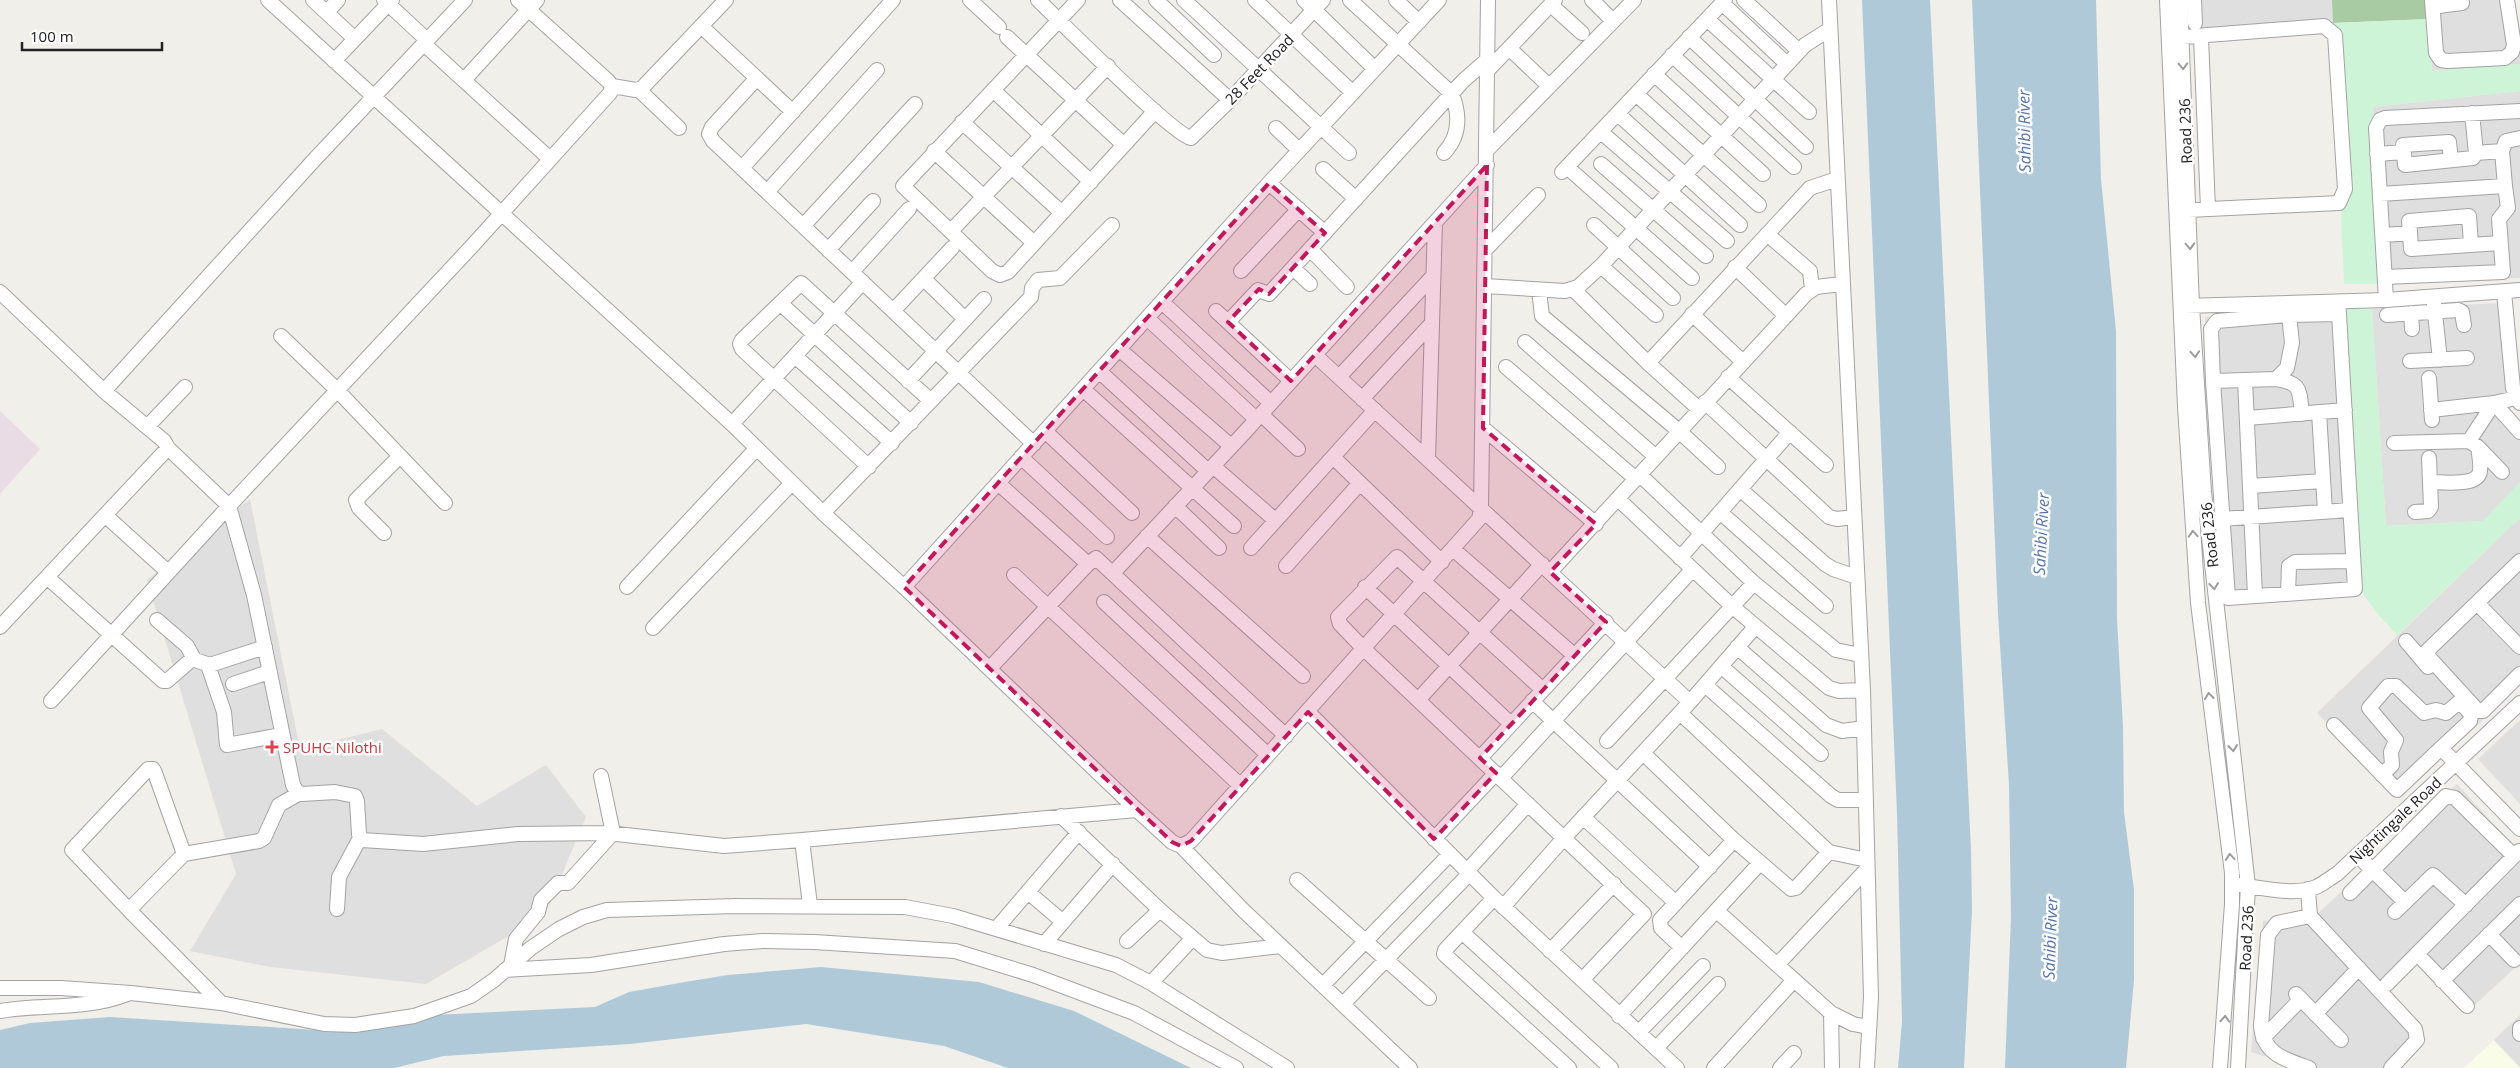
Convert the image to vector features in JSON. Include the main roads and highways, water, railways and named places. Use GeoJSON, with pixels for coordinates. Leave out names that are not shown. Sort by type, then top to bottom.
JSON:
{"type":"FeatureCollection","features":[{"type":"Feature","properties":{"kind":"water"},"geometry":{"type":"Polygon","coordinates":[[[1862,0],[1930,0],[1971,850],[1972,910],[1964,1068],[1898,1068],[1902,1021],[1897,813],[1862,0]]]}},
{"type":"Feature","properties":{"kind":"water","name":"Sahibi River"},"geometry":{"type":"Polygon","coordinates":[[[1972,0],[2096,0],[2101,179],[2116,331],[2117,620],[2123,726],[2124,812],[2134,890],[2134,980],[2126,1068],[2005,1068],[2011,917],[2009,785],[1998,614],[1972,0]]]}},
{"type":"Feature","properties":{"kind":"water"},"geometry":{"type":"Polygon","coordinates":[[[821,967],[979,982],[1074,1011],[1191,1068],[1008,1068],[944,1046],[806,1024],[630,1044],[444,1056],[394,1068],[0,1068],[0,1030],[30,1023],[110,1017],[333,1031],[435,1015],[595,1007],[629,992],[685,982],[728,975],[821,967]]]}},
{"type":"Feature","properties":{"kind":"place","name":"SPUHC Nilothi"},"geometry":{"type":"Point","coordinates":[272,747]}}]}
